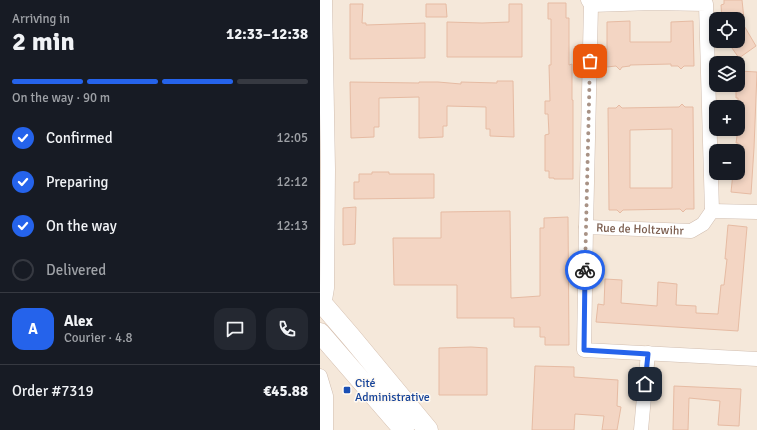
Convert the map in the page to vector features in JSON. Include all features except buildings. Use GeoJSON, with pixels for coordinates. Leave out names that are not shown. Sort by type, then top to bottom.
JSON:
{"type":"FeatureCollection","features":[{"type":"Feature","properties":{"kind":"main road"},"geometry":{"type":"LineString","coordinates":[[322,309],[428,430]]}},
{"type":"Feature","properties":{"kind":"main road"},"geometry":{"type":"LineString","coordinates":[[320,333],[404,430]]}},
{"type":"Feature","properties":{"kind":"street"},"geometry":{"type":"LineString","coordinates":[[322,309],[327,288],[328,169],[325,0]]}},
{"type":"Feature","properties":{"kind":"street"},"geometry":{"type":"LineString","coordinates":[[589,2],[706,4],[712,211],[757,212]]}},
{"type":"Feature","properties":{"kind":"street","name":"Rue de Holtzwihr"},"geometry":{"type":"LineString","coordinates":[[589,2],[584,350],[648,354]]}},
{"type":"Feature","properties":{"kind":"street","name":"Rue de Holtzwihr"},"geometry":{"type":"LineString","coordinates":[[586,227],[691,230],[703,224],[712,211]]}},
{"type":"Feature","properties":{"kind":"street"},"geometry":{"type":"LineString","coordinates":[[641,430],[648,354],[757,359]]}},
{"type":"Feature","properties":{"kind":"street"},"geometry":{"type":"LineString","coordinates":[[320,376],[326,396],[326,430]]}},
{"type":"Feature","properties":{"kind":"shaded area"},"geometry":{"type":"Polygon","coordinates":[[[320,0],[757,0],[757,430],[320,430],[320,0]]]}},
{"type":"Feature","properties":{"kind":"way so far"},"geometry":{"type":"LineString","coordinates":[[585,270],[590,61]]}},
{"type":"Feature","properties":{"kind":"place","name":"Cité Administrative"},"geometry":{"type":"Point","coordinates":[347,390]}},
{"type":"Feature","properties":{"kind":"route"},"geometry":{"type":"LineString","coordinates":[[585,270],[584,350],[648,354],[645,384]]}}]}
